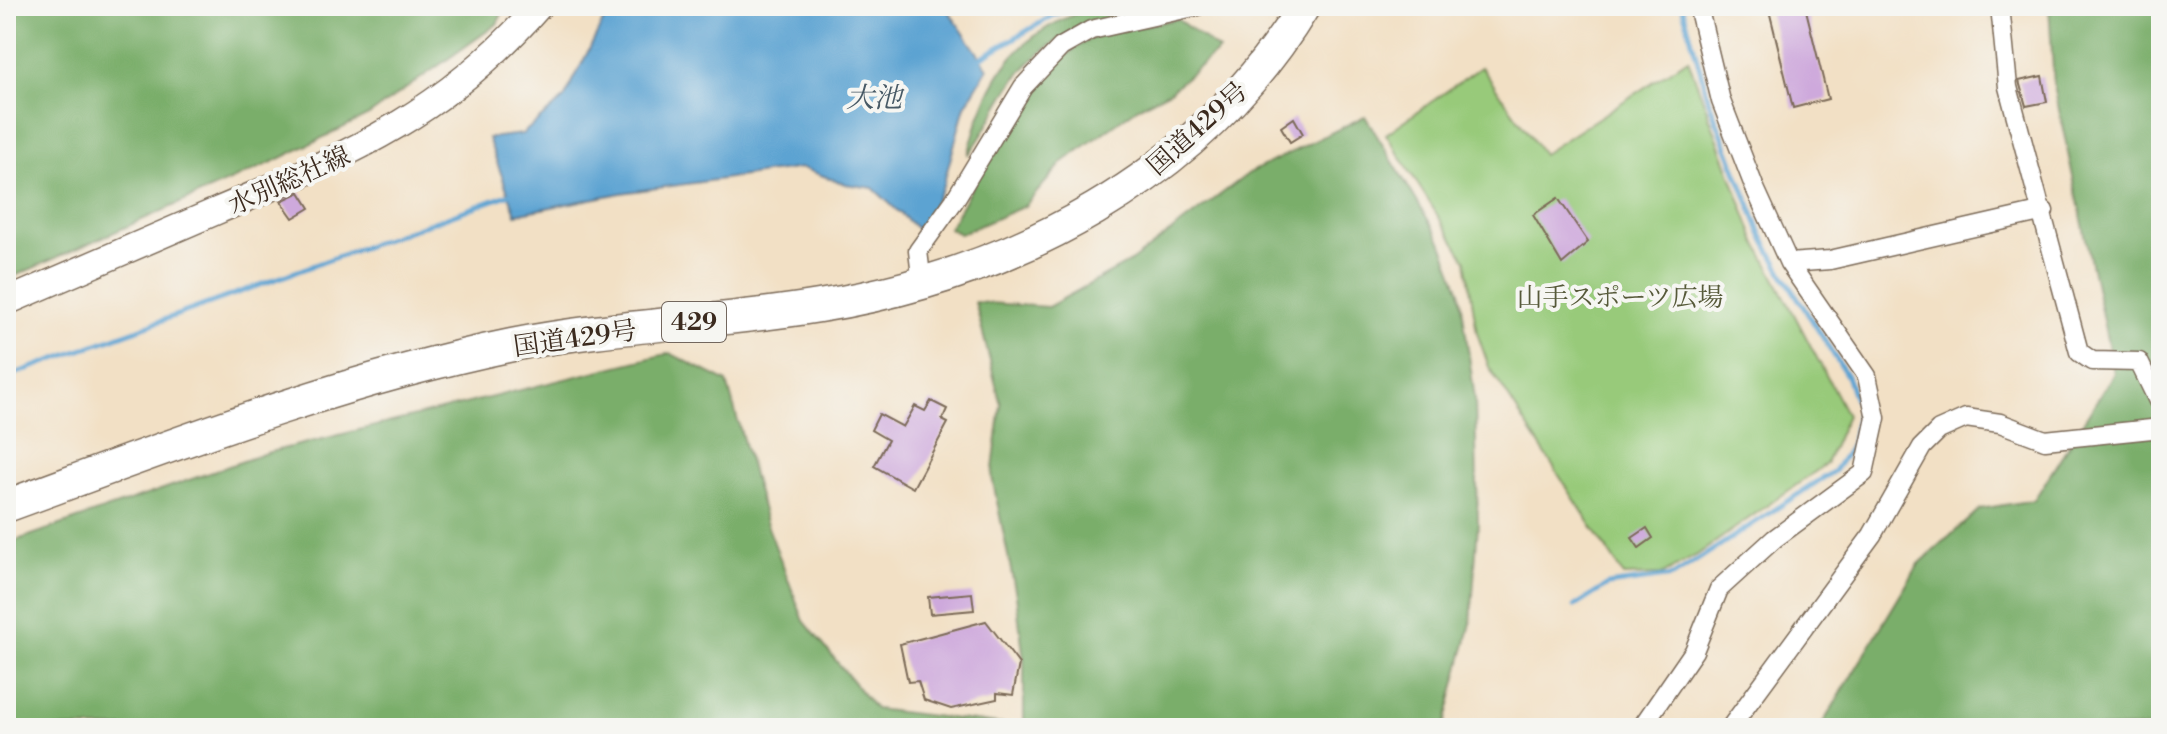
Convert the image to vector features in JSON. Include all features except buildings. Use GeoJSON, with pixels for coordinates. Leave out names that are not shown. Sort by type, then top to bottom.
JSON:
{"type":"FeatureCollection","features":[{"type":"Feature","properties":{"kind":"highway","name":"国道429号"},"geometry":{"type":"LineString","coordinates":[[6,506],[362,380],[516,344],[791,310],[1031,245],[1122,192],[1182,147],[1238,93],[1283,40],[1292,8]]}},
{"type":"Feature","properties":{"kind":"highway","name":"国道429号"},"geometry":{"type":"LineString","coordinates":[[6,486],[247,399],[359,363],[443,341],[659,308],[920,276]]}},
{"type":"Feature","properties":{"kind":"main road","name":"水別総社線"},"geometry":{"type":"LineString","coordinates":[[6,302],[354,152],[399,126],[455,87],[509,40],[539,6]]}},
{"type":"Feature","properties":{"kind":"street"},"geometry":{"type":"LineString","coordinates":[[920,276],[918,251],[954,201],[1023,87],[1061,47],[1091,30],[1198,6]]}},
{"type":"Feature","properties":{"kind":"street"},"geometry":{"type":"LineString","coordinates":[[1641,728],[1694,651],[1719,589],[1774,539],[1864,473],[1876,418],[1867,376],[1789,263],[1754,186],[1721,101],[1698,6]]}},
{"type":"Feature","properties":{"kind":"street"},"geometry":{"type":"LineString","coordinates":[[2000,6],[2008,87],[2044,211],[2079,352],[2092,361],[2139,362],[2161,407]]}},
{"type":"Feature","properties":{"kind":"street"},"geometry":{"type":"LineString","coordinates":[[1789,263],[1830,260],[2044,211]]}},
{"type":"Feature","properties":{"kind":"street"},"geometry":{"type":"LineString","coordinates":[[1730,728],[1872,535],[1922,447],[1939,430],[1966,418],[2000,423],[2045,440],[2161,428]]}},
{"type":"Feature","properties":{"kind":"green space"},"geometry":{"type":"Polygon","coordinates":[[[6,6],[506,6],[497,24],[369,115],[275,161],[6,280],[6,6]]]}},
{"type":"Feature","properties":{"kind":"green space"},"geometry":{"type":"Polygon","coordinates":[[[1100,6],[1164,6],[1086,26],[1051,45],[1013,82],[968,155],[986,101],[1011,59],[1048,27],[1100,6]]]}},
{"type":"Feature","properties":{"kind":"green space"},"geometry":{"type":"Polygon","coordinates":[[[2049,6],[2161,6],[2161,728],[1820,728],[1919,564],[1980,509],[2034,500],[2114,373],[2054,86],[2049,6]]]}},
{"type":"Feature","properties":{"kind":"green space"},"geometry":{"type":"Polygon","coordinates":[[[1177,19],[1219,50],[1170,91],[1137,108],[1063,162],[1025,206],[960,234],[949,228],[1011,122],[1050,71],[1071,51],[1093,38],[1177,19]]]}},
{"type":"Feature","properties":{"kind":"green space","name":"山手スポーツ広場"},"geometry":{"type":"Polygon","coordinates":[[[1688,59],[1755,240],[1847,415],[1826,464],[1697,555],[1661,575],[1624,576],[1489,367],[1477,333],[1466,260],[1386,134],[1481,67],[1543,154],[1688,59]]]}},
{"type":"Feature","properties":{"kind":"green space"},"geometry":{"type":"Polygon","coordinates":[[[1365,116],[1441,241],[1460,291],[1475,399],[1478,523],[1471,623],[1444,728],[6,728],[6,544],[266,453],[670,353],[727,382],[766,522],[804,621],[875,709],[1024,727],[1024,661],[1016,595],[992,477],[1001,405],[975,302],[1048,307],[1132,261],[1249,173],[1365,116]]]}},
{"type":"Feature","properties":{"kind":"water","name":"大池"},"geometry":{"type":"Polygon","coordinates":[[[611,6],[945,6],[988,68],[965,106],[943,186],[929,214],[917,229],[873,188],[845,184],[802,168],[621,193],[516,214],[488,138],[522,134],[564,99],[611,6]]]}},
{"type":"Feature","properties":{"kind":"waterway"},"geometry":{"type":"LineString","coordinates":[[977,60],[1054,15],[1078,6]]}},
{"type":"Feature","properties":{"kind":"waterway"},"geometry":{"type":"LineString","coordinates":[[1575,606],[1608,585],[1673,576],[1834,471],[1852,444],[1858,408],[1847,376],[1761,234],[1710,104],[1682,6]]}},
{"type":"Feature","properties":{"kind":"waterway"},"geometry":{"type":"LineString","coordinates":[[6,377],[513,193]]}}]}
